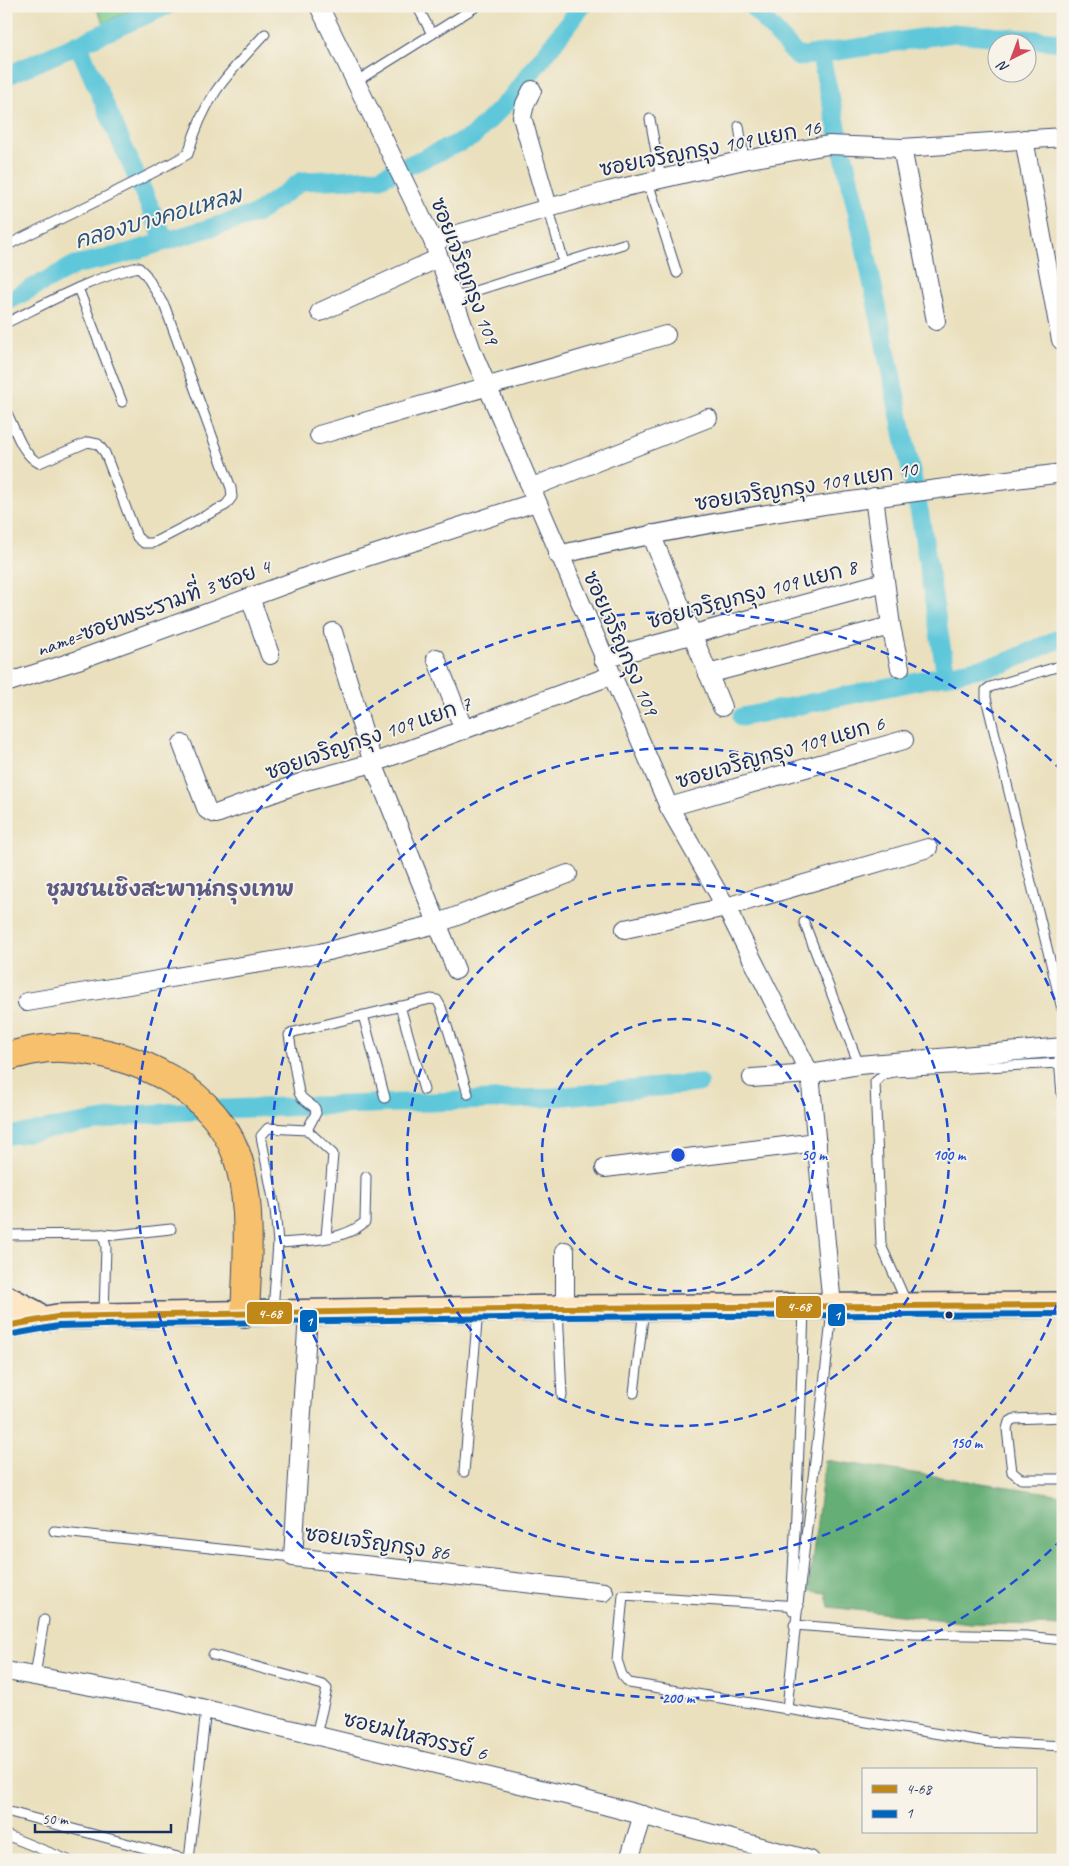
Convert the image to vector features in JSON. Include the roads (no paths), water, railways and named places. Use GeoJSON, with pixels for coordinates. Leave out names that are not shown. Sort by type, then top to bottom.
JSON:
{"type":"FeatureCollection","features":[{"type":"Feature","properties":{"kind":"main road"},"geometry":{"type":"LineString","coordinates":[[6,1057],[38,1050],[61,1048],[84,1049],[125,1058],[164,1075],[182,1088],[217,1121],[229,1138],[240,1166],[245,1192],[247,1270],[245,1314]]}},
{"type":"Feature","properties":{"kind":"street","name":"ซอยเจริญกรุง 109"},"geometry":{"type":"LineString","coordinates":[[320,6],[436,250],[486,386],[610,676],[669,807],[726,908],[810,1074],[832,1306]]}},
{"type":"Feature","properties":{"kind":"street"},"geometry":{"type":"LineString","coordinates":[[532,90],[525,104],[522,117],[548,207]]}},
{"type":"Feature","properties":{"kind":"street","name":"ซอยเจริญกรุง 109 แยก 16"},"geometry":{"type":"LineString","coordinates":[[320,312],[436,250],[548,207],[654,181],[744,160],[828,145],[902,148],[1063,137]]}},
{"type":"Feature","properties":{"kind":"street"},"geometry":{"type":"LineString","coordinates":[[1024,140],[1061,340]]}},
{"type":"Feature","properties":{"kind":"street"},"geometry":{"type":"LineString","coordinates":[[902,148],[936,321]]}},
{"type":"Feature","properties":{"kind":"street"},"geometry":{"type":"LineString","coordinates":[[319,435],[666,336]]}},
{"type":"Feature","properties":{"kind":"street","name":"name=ซอยพระรามที่ 3 ซอย 4"},"geometry":{"type":"LineString","coordinates":[[6,683],[78,660],[533,495],[708,418]]}},
{"type":"Feature","properties":{"kind":"street","name":"ซอยเจริญกรุง 109 แยก 10"},"geometry":{"type":"LineString","coordinates":[[558,555],[651,534],[874,497],[1063,473]]}},
{"type":"Feature","properties":{"kind":"street"},"geometry":{"type":"LineString","coordinates":[[874,497],[884,582],[900,668]]}},
{"type":"Feature","properties":{"kind":"street"},"geometry":{"type":"LineString","coordinates":[[651,534],[722,707]]}},
{"type":"Feature","properties":{"kind":"street","name":"ซอยเจริญกรุง 109 แยก 8"},"geometry":{"type":"LineString","coordinates":[[603,659],[691,633],[884,582]]}},
{"type":"Feature","properties":{"kind":"street"},"geometry":{"type":"LineString","coordinates":[[250,597],[270,656]]}},
{"type":"Feature","properties":{"kind":"street"},"geometry":{"type":"LineString","coordinates":[[708,674],[891,626]]}},
{"type":"Feature","properties":{"kind":"street"},"geometry":{"type":"LineString","coordinates":[[333,632],[373,763],[456,970]]}},
{"type":"Feature","properties":{"kind":"street"},"geometry":{"type":"LineString","coordinates":[[436,658],[464,730]]}},
{"type":"Feature","properties":{"kind":"street","name":"ซอยเจริญกรุง 109 แยก 7"},"geometry":{"type":"LineString","coordinates":[[182,744],[207,810],[216,814],[306,781],[373,763],[610,676]]}},
{"type":"Feature","properties":{"kind":"street","name":"ซอยเจริญกรุง 109 แยก 6"},"geometry":{"type":"LineString","coordinates":[[669,807],[904,740]]}},
{"type":"Feature","properties":{"kind":"street"},"geometry":{"type":"LineString","coordinates":[[625,929],[726,908],[928,848]]}},
{"type":"Feature","properties":{"kind":"street"},"geometry":{"type":"LineString","coordinates":[[27,1002],[320,953],[436,924],[568,874]]}},
{"type":"Feature","properties":{"kind":"street"},"geometry":{"type":"LineString","coordinates":[[752,1078],[810,1074],[859,1065],[1060,1053]]}},
{"type":"Feature","properties":{"kind":"street"},"geometry":{"type":"LineString","coordinates":[[605,1168],[817,1142]]}},
{"type":"Feature","properties":{"kind":"street"},"geometry":{"type":"LineString","coordinates":[[562,1308],[565,1252]]}},
{"type":"Feature","properties":{"kind":"street"},"geometry":{"type":"LineString","coordinates":[[6,1298],[46,1315]]}},
{"type":"Feature","properties":{"kind":"street"},"geometry":{"type":"LineString","coordinates":[[6,1311],[46,1315],[104,1316],[308,1314],[562,1308],[1063,1305]]}},
{"type":"Feature","properties":{"kind":"street","name":"ซอยเจริญกรุง 86"},"geometry":{"type":"LineString","coordinates":[[308,1314],[293,1557],[604,1592]]}},
{"type":"Feature","properties":{"kind":"street"},"geometry":{"type":"LineString","coordinates":[[6,1326],[46,1315]]}},
{"type":"Feature","properties":{"kind":"street","name":"ซอยมไหสวรรย์ 6"},"geometry":{"type":"LineString","coordinates":[[6,1670],[164,1699],[643,1815],[810,1860]]}},
{"type":"Feature","properties":{"kind":"street"},"geometry":{"type":"LineString","coordinates":[[629,1860],[643,1815]]}},
{"type":"Feature","properties":{"kind":"lane"},"geometry":{"type":"LineString","coordinates":[[417,6],[432,34]]}},
{"type":"Feature","properties":{"kind":"lane"},"geometry":{"type":"LineString","coordinates":[[357,81],[477,6]]}},
{"type":"Feature","properties":{"kind":"lane"},"geometry":{"type":"LineString","coordinates":[[6,246],[123,187],[147,178],[188,154],[196,124],[205,106],[225,77],[265,34]]}},
{"type":"Feature","properties":{"kind":"lane"},"geometry":{"type":"LineString","coordinates":[[650,119],[654,181],[678,273]]}},
{"type":"Feature","properties":{"kind":"lane"},"geometry":{"type":"LineString","coordinates":[[739,126],[744,160]]}},
{"type":"Feature","properties":{"kind":"lane"},"geometry":{"type":"LineString","coordinates":[[548,207],[564,263]]}},
{"type":"Feature","properties":{"kind":"lane"},"geometry":{"type":"LineString","coordinates":[[453,298],[623,244]]}},
{"type":"Feature","properties":{"kind":"lane"},"geometry":{"type":"LineString","coordinates":[[6,323],[78,288],[116,273],[138,268],[146,275],[165,306],[231,488],[232,497],[226,505],[153,543],[144,543],[137,538],[105,453],[98,444],[88,442],[39,463],[26,452],[6,411]]}},
{"type":"Feature","properties":{"kind":"lane"},"geometry":{"type":"LineString","coordinates":[[78,288],[122,402]]}},
{"type":"Feature","properties":{"kind":"lane"},"geometry":{"type":"LineString","coordinates":[[1063,665],[990,687],[986,690],[986,698],[1063,1013]]}},
{"type":"Feature","properties":{"kind":"lane"},"geometry":{"type":"LineString","coordinates":[[804,922],[859,1065]]}},
{"type":"Feature","properties":{"kind":"lane"},"geometry":{"type":"LineString","coordinates":[[307,1130],[316,1113],[316,1108],[302,1098],[299,1093],[288,1035],[430,999],[437,1000],[441,1007],[468,1094]]}},
{"type":"Feature","properties":{"kind":"lane"},"geometry":{"type":"LineString","coordinates":[[400,1006],[424,1090]]}},
{"type":"Feature","properties":{"kind":"lane"},"geometry":{"type":"LineString","coordinates":[[363,1015],[385,1098]]}},
{"type":"Feature","properties":{"kind":"lane"},"geometry":{"type":"LineString","coordinates":[[908,1306],[881,1245],[875,1082],[884,1074],[894,1072],[1060,1053],[1062,1095]]}},
{"type":"Feature","properties":{"kind":"lane"},"geometry":{"type":"LineString","coordinates":[[273,1313],[278,1243],[275,1209],[261,1136],[268,1128],[307,1130],[333,1154],[326,1237]]}},
{"type":"Feature","properties":{"kind":"lane"},"geometry":{"type":"LineString","coordinates":[[278,1243],[347,1234],[365,1222],[366,1177]]}},
{"type":"Feature","properties":{"kind":"lane"},"geometry":{"type":"LineString","coordinates":[[6,1235],[116,1235],[171,1229]]}},
{"type":"Feature","properties":{"kind":"lane"},"geometry":{"type":"LineString","coordinates":[[103,1234],[106,1247],[104,1316]]}},
{"type":"Feature","properties":{"kind":"lane"},"geometry":{"type":"LineString","coordinates":[[795,1606],[816,1466],[832,1306]]}},
{"type":"Feature","properties":{"kind":"lane"},"geometry":{"type":"LineString","coordinates":[[787,1710],[795,1620],[795,1504],[800,1466],[804,1307]]}},
{"type":"Feature","properties":{"kind":"lane"},"geometry":{"type":"LineString","coordinates":[[562,1308],[562,1396]]}},
{"type":"Feature","properties":{"kind":"lane"},"geometry":{"type":"LineString","coordinates":[[634,1393],[645,1308]]}},
{"type":"Feature","properties":{"kind":"lane"},"geometry":{"type":"LineString","coordinates":[[464,1472],[478,1310]]}},
{"type":"Feature","properties":{"kind":"lane"},"geometry":{"type":"LineString","coordinates":[[1063,1417],[1014,1419],[1009,1422],[1007,1429],[1012,1472],[1016,1477],[1021,1479],[1063,1478]]}},
{"type":"Feature","properties":{"kind":"lane"},"geometry":{"type":"LineString","coordinates":[[800,1466],[816,1466]]}},
{"type":"Feature","properties":{"kind":"lane"},"geometry":{"type":"LineString","coordinates":[[54,1531],[293,1557]]}},
{"type":"Feature","properties":{"kind":"lane"},"geometry":{"type":"LineString","coordinates":[[795,1606],[623,1595],[617,1660],[622,1675],[629,1683],[787,1710],[988,1742],[1063,1746]]}},
{"type":"Feature","properties":{"kind":"lane"},"geometry":{"type":"LineString","coordinates":[[34,1676],[44,1620]]}},
{"type":"Feature","properties":{"kind":"lane"},"geometry":{"type":"LineString","coordinates":[[795,1620],[913,1634],[1026,1636],[1063,1640]]}},
{"type":"Feature","properties":{"kind":"lane"},"geometry":{"type":"LineString","coordinates":[[212,1655],[323,1685],[326,1689],[316,1735]]}},
{"type":"Feature","properties":{"kind":"lane"},"geometry":{"type":"LineString","coordinates":[[6,1811],[189,1860],[206,1709]]}},
{"type":"Feature","properties":{"kind":"lane"},"geometry":{"type":"LineString","coordinates":[[6,1835],[68,1860]]}},
{"type":"Feature","properties":{"kind":"waterway"},"geometry":{"type":"LineString","coordinates":[[6,76],[166,6]]}},
{"type":"Feature","properties":{"kind":"waterway","name":"คลองบางคอแหลม"},"geometry":{"type":"LineString","coordinates":[[6,302],[75,265],[120,255],[256,214],[302,181],[380,178],[472,137],[512,97],[582,6]]}},
{"type":"Feature","properties":{"kind":"waterway","name":"คลองบางคอแหลม"},"geometry":{"type":"LineString","coordinates":[[752,6],[798,57],[954,33],[1063,42]]}},
{"type":"Feature","properties":{"kind":"waterway"},"geometry":{"type":"LineString","coordinates":[[78,44],[165,241]]}},
{"type":"Feature","properties":{"kind":"waterway"},"geometry":{"type":"LineString","coordinates":[[820,54],[863,238],[920,515],[946,676]]}},
{"type":"Feature","properties":{"kind":"waterway"},"geometry":{"type":"LineString","coordinates":[[742,717],[1005,663],[1063,637]]}},
{"type":"Feature","properties":{"kind":"waterway"},"geometry":{"type":"LineString","coordinates":[[6,1136],[134,1115],[222,1109],[545,1098],[699,1083]]}},
{"type":"Feature","properties":{"kind":"district","name":"ชุมชนเชิงสะพานกรุงเทพ"},"geometry":{"type":"Point","coordinates":[170,888]}}]}
